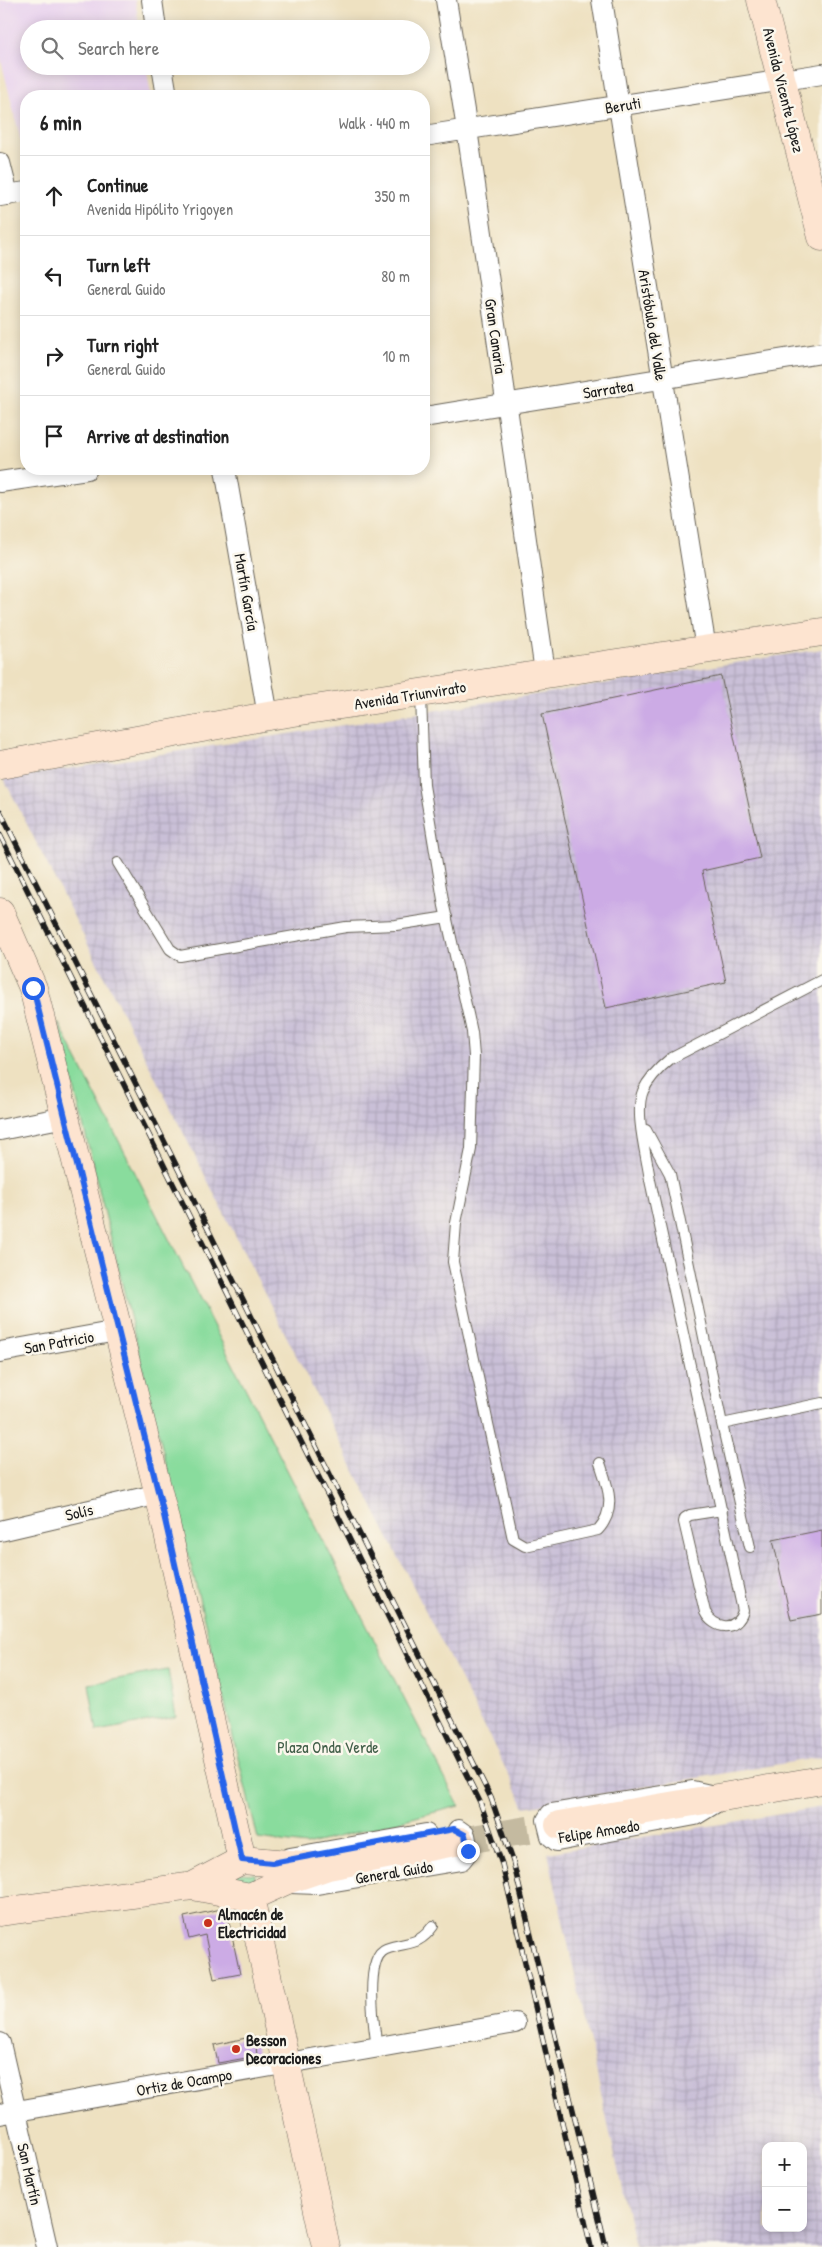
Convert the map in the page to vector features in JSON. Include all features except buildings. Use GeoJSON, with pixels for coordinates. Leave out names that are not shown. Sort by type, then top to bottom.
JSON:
{"type":"FeatureCollection","features":[{"type":"Feature","properties":{"kind":"main road","name":"Avenida Vicente López"},"geometry":{"type":"LineString","coordinates":[[761,0],[822,237]]}},
{"type":"Feature","properties":{"kind":"main road","name":"Avenida Triunvirato"},"geometry":{"type":"LineString","coordinates":[[0,765],[268,716],[421,694],[544,672],[822,632]]}},
{"type":"Feature","properties":{"kind":"main road"},"geometry":{"type":"LineString","coordinates":[[0,912],[33,988],[159,1494],[242,1860],[193,1886]]}},
{"type":"Feature","properties":{"kind":"main road","name":"Felipe Amoedo"},"geometry":{"type":"LineString","coordinates":[[559,1825],[822,1780]]}},
{"type":"Feature","properties":{"kind":"main road","name":"General Guido"},"geometry":{"type":"LineString","coordinates":[[242,1860],[276,1873],[328,1866],[460,1841]]}},
{"type":"Feature","properties":{"kind":"main road","name":"General Guido"},"geometry":{"type":"LineString","coordinates":[[250,1897],[276,1873]]}},
{"type":"Feature","properties":{"kind":"main road"},"geometry":{"type":"LineString","coordinates":[[0,1912],[193,1886],[250,1897],[326,2247]]}},
{"type":"Feature","properties":{"kind":"street"},"geometry":{"type":"LineString","coordinates":[[152,0],[155,20]]}},
{"type":"Feature","properties":{"kind":"street","name":"Gran Canaria"},"geometry":{"type":"LineString","coordinates":[[446,0],[468,130],[505,405],[544,672]]}},
{"type":"Feature","properties":{"kind":"street","name":"Aristóbulo del Valle"},"geometry":{"type":"LineString","coordinates":[[602,0],[706,649]]}},
{"type":"Feature","properties":{"kind":"street","name":"Beruti"},"geometry":{"type":"LineString","coordinates":[[430,135],[822,74]]}},
{"type":"Feature","properties":{"kind":"street"},"geometry":{"type":"LineString","coordinates":[[164,75],[166,90]]}},
{"type":"Feature","properties":{"kind":"street"},"geometry":{"type":"LineString","coordinates":[[0,163],[11,194]]}},
{"type":"Feature","properties":{"kind":"street","name":"Sarratea"},"geometry":{"type":"LineString","coordinates":[[430,416],[822,353]]}},
{"type":"Feature","properties":{"kind":"street"},"geometry":{"type":"LineString","coordinates":[[0,482],[47,475]]}},
{"type":"Feature","properties":{"kind":"street","name":"Martín García"},"geometry":{"type":"LineString","coordinates":[[226,475],[268,716]]}},
{"type":"Feature","properties":{"kind":"street"},"geometry":{"type":"LineString","coordinates":[[0,1130],[65,1117]]}},
{"type":"Feature","properties":{"kind":"street","name":"San Patricio"},"geometry":{"type":"LineString","coordinates":[[0,1352],[117,1331]]}},
{"type":"Feature","properties":{"kind":"street","name":"Solís"},"geometry":{"type":"LineString","coordinates":[[0,1531],[159,1494]]}},
{"type":"Feature","properties":{"kind":"street","name":"Felipe Amoedo"},"geometry":{"type":"LineString","coordinates":[[692,1791],[724,1798],[695,1815],[557,1841],[550,1836],[547,1820],[551,1814],[692,1791]]}},
{"type":"Feature","properties":{"kind":"street","name":"General Guido"},"geometry":{"type":"LineString","coordinates":[[454,1829],[465,1835],[468,1851],[465,1858],[461,1860],[318,1884],[276,1873],[454,1829]]}},
{"type":"Feature","properties":{"kind":"street","name":"Ortiz de Ocampo"},"geometry":{"type":"LineString","coordinates":[[8,2113],[515,2023]]}},
{"type":"Feature","properties":{"kind":"street","name":"San Martín"},"geometry":{"type":"LineString","coordinates":[[0,2043],[8,2113],[47,2247]]}},
{"type":"Feature","properties":{"kind":"lane"},"geometry":{"type":"LineString","coordinates":[[421,694],[424,785],[447,917],[472,1032],[475,1075],[471,1149],[456,1223],[453,1262],[513,1538],[517,1543],[525,1546],[598,1530],[609,1512],[611,1503],[600,1463]]}},
{"type":"Feature","properties":{"kind":"lane"},"geometry":{"type":"LineString","coordinates":[[118,864],[170,950],[180,956],[346,927],[396,925],[447,917]]}},
{"type":"Feature","properties":{"kind":"lane"},"geometry":{"type":"LineString","coordinates":[[722,1510],[690,1515],[685,1518],[684,1522],[705,1612],[713,1623],[721,1627],[730,1626],[738,1622],[743,1611],[722,1510],[650,1180],[642,1122],[643,1092],[657,1070],[670,1059],[822,980]]}},
{"type":"Feature","properties":{"kind":"lane"},"geometry":{"type":"LineString","coordinates":[[642,1122],[670,1174],[722,1424],[750,1547]]}},
{"type":"Feature","properties":{"kind":"lane"},"geometry":{"type":"LineString","coordinates":[[722,1424],[822,1403]]}},
{"type":"Feature","properties":{"kind":"lane"},"geometry":{"type":"LineString","coordinates":[[377,2047],[372,1981],[377,1957],[384,1949],[418,1941],[432,1926]]}},
{"type":"Feature","properties":{"kind":"shaded area"},"geometry":{"type":"Polygon","coordinates":[[[0,0],[135,0],[138,20],[20,20],[20,75],[148,75],[150,90],[20,90],[20,138],[0,56],[0,0]]]}},
{"type":"Feature","properties":{"kind":"shaded area"},"geometry":{"type":"Polygon","coordinates":[[[822,649],[822,1757],[525,1807],[4,779],[822,649]]]}},
{"type":"Feature","properties":{"kind":"shaded area"},"geometry":{"type":"Polygon","coordinates":[[[822,1807],[822,2247],[635,2247],[548,1853],[822,1807]]]}},
{"type":"Feature","properties":{"kind":"green space","name":"Plaza Onda Verde"},"geometry":{"type":"Polygon","coordinates":[[[58,1022],[459,1806],[306,1845],[258,1839],[58,1022]]]}},
{"type":"Feature","properties":{"kind":"green space"},"geometry":{"type":"Polygon","coordinates":[[[168,1670],[176,1717],[97,1731],[89,1684],[168,1670]]]}},
{"type":"Feature","properties":{"kind":"green space"},"geometry":{"type":"Polygon","coordinates":[[[235,1873],[255,1874],[254,1885],[234,1880],[235,1873]]]}},
{"type":"Feature","properties":{"kind":"tunnel"},"geometry":{"type":"LineString","coordinates":[[460,1841],[559,1825]]}},
{"type":"Feature","properties":{"kind":"railway"},"geometry":{"type":"LineString","coordinates":[[0,811],[491,1798],[513,1861],[606,2247]]}},
{"type":"Feature","properties":{"kind":"railway"},"geometry":{"type":"LineString","coordinates":[[0,835],[480,1802],[502,1864],[591,2247]]}},
{"type":"Feature","properties":{"kind":"place","name":"Almacén de Electricidad"},"geometry":{"type":"Point","coordinates":[208,1923]}},
{"type":"Feature","properties":{"kind":"place","name":"Besson Decoraciones"},"geometry":{"type":"Point","coordinates":[236,2049]}},
{"type":"Feature","properties":{"kind":"route"},"geometry":{"type":"LineString","coordinates":[[33,988],[163,1511],[242,1860],[272,1863],[454,1829],[465,1835],[468,1851]]}}]}
